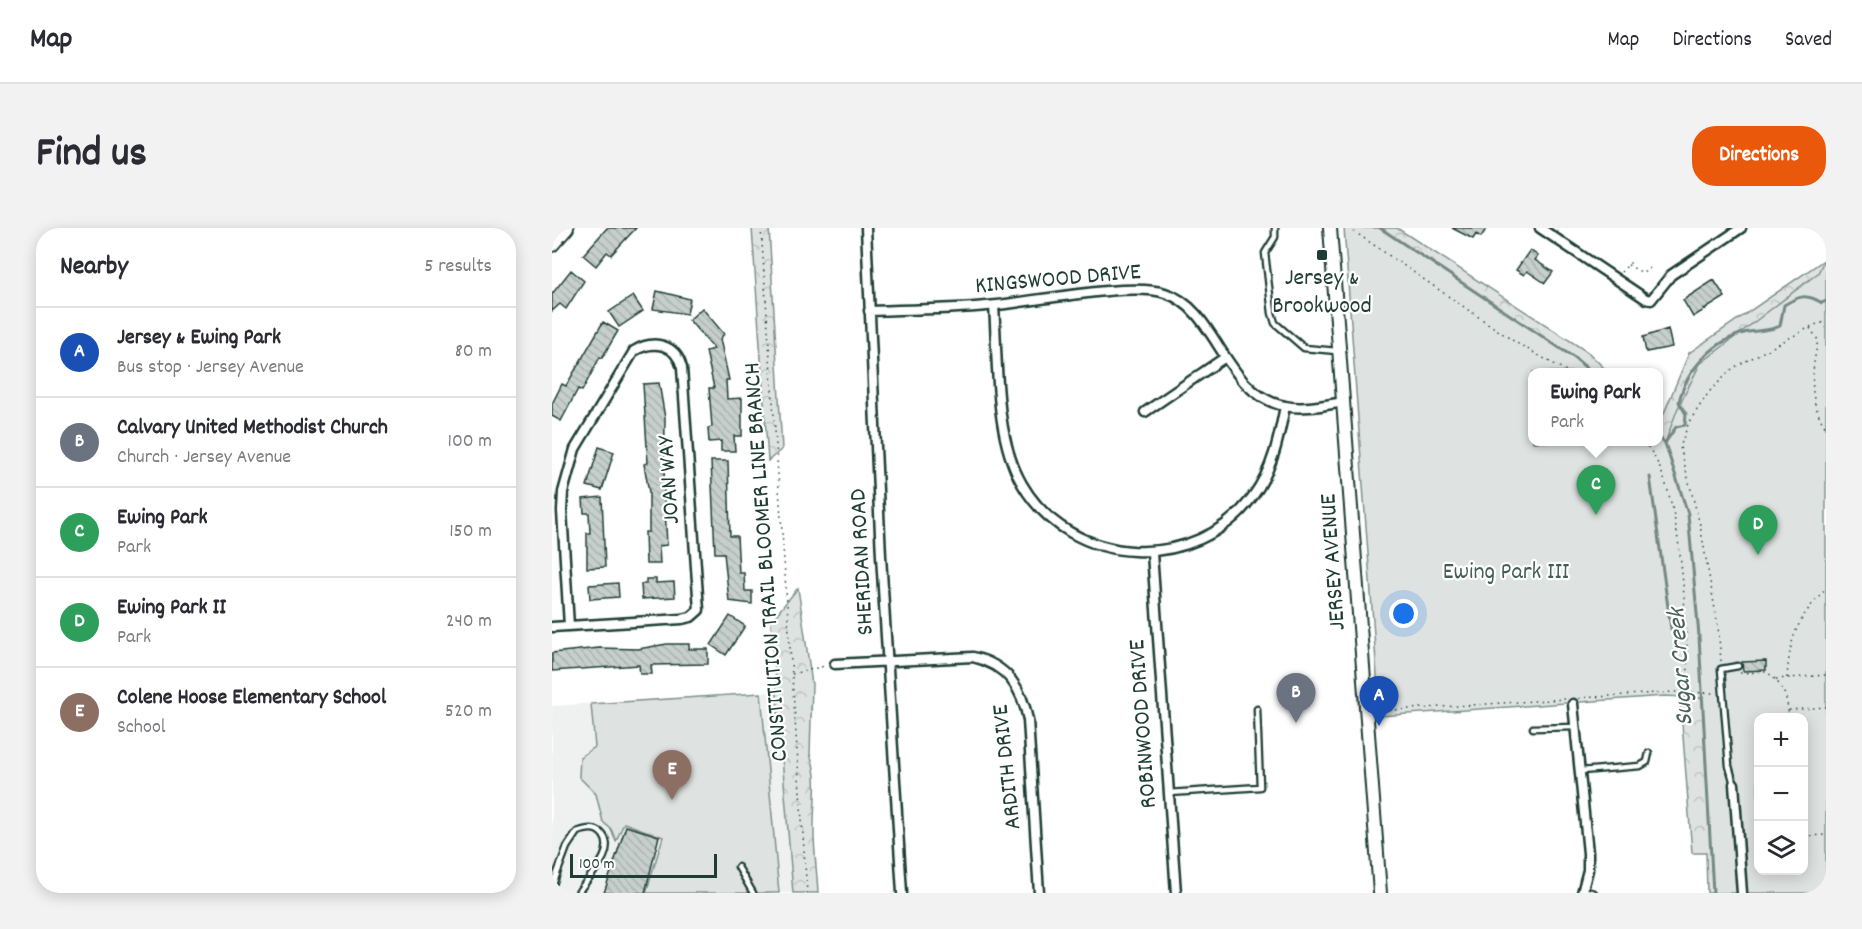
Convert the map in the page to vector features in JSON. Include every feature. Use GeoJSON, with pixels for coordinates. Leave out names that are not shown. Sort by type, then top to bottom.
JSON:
{"type":"FeatureCollection","features":[{"type":"Feature","properties":{"kind":"street"},"geometry":{"type":"LineString","coordinates":[[552,245],[567,228]]}},
{"type":"Feature","properties":{"kind":"street","name":"SHERIDAN ROAD"},"geometry":{"type":"LineString","coordinates":[[866,228],[902,893]]}},
{"type":"Feature","properties":{"kind":"street","name":"JERSEY AVENUE"},"geometry":{"type":"LineString","coordinates":[[1330,228],[1380,893]]}},
{"type":"Feature","properties":{"kind":"street"},"geometry":{"type":"LineString","coordinates":[[1543,229],[1646,299],[1651,300],[1671,275],[1741,228]]}},
{"type":"Feature","properties":{"kind":"street","name":"KINGSWOOD DRIVE"},"geometry":{"type":"LineString","coordinates":[[869,311],[994,306],[1121,291],[1165,293],[1179,298],[1194,312],[1224,358],[1248,385],[1273,402],[1285,406]]}},
{"type":"Feature","properties":{"kind":"street"},"geometry":{"type":"LineString","coordinates":[[994,306],[1005,439],[1012,463],[1023,486],[1047,515],[1080,537],[1113,550],[1152,553],[1200,539],[1225,525],[1246,505],[1270,466],[1285,406],[1344,402]]}},
{"type":"Feature","properties":{"kind":"street","name":"JOAN WAY"},"geometry":{"type":"LineString","coordinates":[[652,344],[668,347],[678,356],[682,368],[699,602],[696,614],[682,619],[569,626],[562,511],[563,492],[572,456],[634,351],[652,344]]}},
{"type":"Feature","properties":{"kind":"street"},"geometry":{"type":"LineString","coordinates":[[1145,412],[1224,358]]}},
{"type":"Feature","properties":{"kind":"street","name":"ROBINWOOD DRIVE"},"geometry":{"type":"LineString","coordinates":[[1152,553],[1176,893]]}},
{"type":"Feature","properties":{"kind":"street"},"geometry":{"type":"LineString","coordinates":[[552,627],[569,626]]}},
{"type":"Feature","properties":{"kind":"street","name":"ARDITH DRIVE"},"geometry":{"type":"LineString","coordinates":[[835,664],[973,657],[999,668],[1018,687],[1028,720],[1039,893]]}},
{"type":"Feature","properties":{"kind":"street"},"geometry":{"type":"LineString","coordinates":[[1573,704],[1581,771],[1588,870],[1582,892]]}},
{"type":"Feature","properties":{"kind":"street"},"geometry":{"type":"LineString","coordinates":[[1734,784],[1742,893]]}},
{"type":"Feature","properties":{"kind":"lane"},"geometry":{"type":"LineString","coordinates":[[1275,228],[1275,237],[1265,253],[1275,323],[1304,348],[1340,351]]}},
{"type":"Feature","properties":{"kind":"lane"},"geometry":{"type":"LineString","coordinates":[[1734,784],[1729,766],[1721,669],[1738,666]]}},
{"type":"Feature","properties":{"kind":"lane"},"geometry":{"type":"LineString","coordinates":[[1168,793],[1260,787],[1257,709]]}},
{"type":"Feature","properties":{"kind":"lane"},"geometry":{"type":"LineString","coordinates":[[1533,728],[1576,727]]}},
{"type":"Feature","properties":{"kind":"lane"},"geometry":{"type":"LineString","coordinates":[[1581,771],[1640,766],[1647,762],[1649,753]]}},
{"type":"Feature","properties":{"kind":"lane"},"geometry":{"type":"LineString","coordinates":[[552,888],[567,848],[577,832],[591,828],[601,832],[606,839],[606,851],[578,893]]}},
{"type":"Feature","properties":{"kind":"lane"},"geometry":{"type":"LineString","coordinates":[[738,867],[753,893]]}},
{"type":"Feature","properties":{"kind":"lane"},"geometry":{"type":"LineString","coordinates":[[1582,892],[1594,893]]}},
{"type":"Feature","properties":{"kind":"path","name":"CONSTITUTION TRAIL BLOOMER LINE BRANCH"},"geometry":{"type":"LineString","coordinates":[[761,228],[807,893]]}},
{"type":"Feature","properties":{"kind":"path"},"geometry":{"type":"LineString","coordinates":[[1349,228],[1515,342],[1561,368]]}},
{"type":"Feature","properties":{"kind":"path"},"geometry":{"type":"LineString","coordinates":[[1616,279],[1631,262]]}},
{"type":"Feature","properties":{"kind":"path"},"geometry":{"type":"LineString","coordinates":[[1628,265],[1643,273],[1650,268]]}},
{"type":"Feature","properties":{"kind":"path"},"geometry":{"type":"LineString","coordinates":[[1721,669],[1718,626],[1700,525],[1680,447],[1689,422],[1709,392],[1733,368],[1809,327],[1826,322]]}},
{"type":"Feature","properties":{"kind":"path"},"geometry":{"type":"LineString","coordinates":[[1809,327],[1818,340],[1811,388],[1818,417],[1826,428]]}},
{"type":"Feature","properties":{"kind":"path"},"geometry":{"type":"LineString","coordinates":[[1647,446],[1666,484],[1674,522],[1681,572],[1689,694]]}},
{"type":"Feature","properties":{"kind":"path"},"geometry":{"type":"LineString","coordinates":[[1787,678],[1789,650],[1795,630],[1826,588]]}},
{"type":"Feature","properties":{"kind":"path"},"geometry":{"type":"LineString","coordinates":[[791,674],[835,664]]}},
{"type":"Feature","properties":{"kind":"path"},"geometry":{"type":"LineString","coordinates":[[1738,666],[1738,673],[1767,672],[1775,679],[1787,693],[1789,713]]}},
{"type":"Feature","properties":{"kind":"path"},"geometry":{"type":"LineString","coordinates":[[1775,679],[1826,675]]}},
{"type":"Feature","properties":{"kind":"path"},"geometry":{"type":"LineString","coordinates":[[1378,711],[1674,692],[1694,694],[1717,692]]}},
{"type":"Feature","properties":{"kind":"path"},"geometry":{"type":"LineString","coordinates":[[1789,710],[1826,707]]}},
{"type":"Feature","properties":{"kind":"path"},"geometry":{"type":"LineString","coordinates":[[1808,836],[1826,835]]}},
{"type":"Feature","properties":{"kind":"shaded area"},"geometry":{"type":"Polygon","coordinates":[[[784,691],[798,893],[552,893],[552,706],[784,691]]]}},
{"type":"Feature","properties":{"kind":"green space"},"geometry":{"type":"Polygon","coordinates":[[[752,228],[769,228],[782,449],[768,461],[752,228]]]}},
{"type":"Feature","properties":{"kind":"green space","name":"Ewing Park III"},"geometry":{"type":"Polygon","coordinates":[[[1344,228],[1379,228],[1586,368],[1528,368],[1528,446],[1663,446],[1663,441],[1665,443],[1677,410],[1700,364],[1818,273],[1826,256],[1826,893],[1713,893],[1702,698],[1665,696],[1380,716],[1344,228]]]}},
{"type":"Feature","properties":{"kind":"green space"},"geometry":{"type":"Polygon","coordinates":[[[1354,228],[1397,228],[1589,353],[1604,368],[1573,368],[1354,228]]]}},
{"type":"Feature","properties":{"kind":"green space"},"geometry":{"type":"Polygon","coordinates":[[[1824,260],[1820,354],[1758,713],[1754,713],[1754,737],[1727,893],[1707,893],[1706,853],[1692,853],[1661,446],[1663,446],[1663,415],[1689,353],[1824,260]]]}},
{"type":"Feature","properties":{"kind":"green space"},"geometry":{"type":"Polygon","coordinates":[[[798,588],[812,684],[810,754],[815,780],[814,832],[818,893],[793,893],[771,621],[798,588]]]}},
{"type":"Feature","properties":{"kind":"green space"},"geometry":{"type":"Polygon","coordinates":[[[761,693],[779,893],[646,893],[663,837],[624,823],[616,841],[611,829],[603,822],[596,794],[579,777],[580,757],[595,747],[591,704],[761,693]]]}},
{"type":"Feature","properties":{"kind":"building"},"geometry":{"type":"Polygon","coordinates":[[[607,228],[636,228],[611,255],[607,252],[596,266],[583,255],[607,228]]]}},
{"type":"Feature","properties":{"kind":"building"},"geometry":{"type":"Polygon","coordinates":[[[1452,228],[1487,228],[1481,237],[1476,234],[1473,239],[1452,228]]]}},
{"type":"Feature","properties":{"kind":"building"},"geometry":{"type":"Polygon","coordinates":[[[1530,250],[1538,256],[1535,260],[1553,272],[1545,283],[1527,271],[1524,275],[1516,270],[1530,250]]]}},
{"type":"Feature","properties":{"kind":"building"},"geometry":{"type":"Polygon","coordinates":[[[571,270],[584,281],[566,309],[560,304],[552,311],[552,294],[571,270]]]}},
{"type":"Feature","properties":{"kind":"building"},"geometry":{"type":"Polygon","coordinates":[[[1714,280],[1725,297],[1693,317],[1683,300],[1714,280]]]}},
{"type":"Feature","properties":{"kind":"building"},"geometry":{"type":"Polygon","coordinates":[[[657,291],[690,299],[687,314],[653,309],[657,291]]]}},
{"type":"Feature","properties":{"kind":"building"},"geometry":{"type":"Polygon","coordinates":[[[633,296],[643,311],[619,327],[609,312],[633,296]]]}},
{"type":"Feature","properties":{"kind":"building"},"geometry":{"type":"Polygon","coordinates":[[[702,308],[724,334],[720,339],[729,380],[726,380],[727,399],[742,398],[742,436],[734,436],[735,451],[721,451],[721,441],[709,442],[708,428],[712,427],[709,388],[714,388],[706,351],[714,349],[689,320],[702,308]]]}},
{"type":"Feature","properties":{"kind":"building"},"geometry":{"type":"Polygon","coordinates":[[[603,322],[618,331],[602,358],[600,357],[582,391],[578,389],[561,421],[552,416],[552,404],[562,384],[566,386],[603,322]]]}},
{"type":"Feature","properties":{"kind":"building"},"geometry":{"type":"Polygon","coordinates":[[[1668,329],[1672,347],[1646,352],[1643,337],[1668,329]]]}},
{"type":"Feature","properties":{"kind":"building"},"geometry":{"type":"Polygon","coordinates":[[[659,383],[665,418],[664,490],[667,545],[659,546],[660,564],[646,564],[645,532],[649,532],[649,492],[644,464],[648,463],[643,384],[659,383]]]}},
{"type":"Feature","properties":{"kind":"building"},"geometry":{"type":"Polygon","coordinates":[[[599,447],[614,452],[602,490],[587,486],[599,447]]]}},
{"type":"Feature","properties":{"kind":"building"},"geometry":{"type":"Polygon","coordinates":[[[711,461],[728,461],[730,536],[737,536],[739,573],[744,573],[745,591],[752,591],[752,604],[729,601],[724,553],[715,553],[711,461]]]}},
{"type":"Feature","properties":{"kind":"building"},"geometry":{"type":"Polygon","coordinates":[[[602,497],[605,567],[587,568],[589,513],[584,513],[583,499],[602,497]]]}},
{"type":"Feature","properties":{"kind":"building"},"geometry":{"type":"Polygon","coordinates":[[[646,579],[656,579],[656,583],[674,582],[675,597],[642,599],[641,584],[646,584],[646,579]]]}},
{"type":"Feature","properties":{"kind":"building"},"geometry":{"type":"Polygon","coordinates":[[[618,583],[619,597],[590,599],[589,585],[618,583]]]}},
{"type":"Feature","properties":{"kind":"building"},"geometry":{"type":"Polygon","coordinates":[[[730,616],[745,626],[726,655],[711,645],[730,616]]]}},
{"type":"Feature","properties":{"kind":"building"},"geometry":{"type":"Polygon","coordinates":[[[667,644],[689,644],[689,649],[708,649],[708,664],[651,665],[652,674],[640,674],[639,665],[552,671],[552,653],[599,648],[638,649],[667,644]]]}},
{"type":"Feature","properties":{"kind":"building"},"geometry":{"type":"Polygon","coordinates":[[[1766,661],[1766,670],[1743,671],[1742,662],[1766,661]]]}},
{"type":"Feature","properties":{"kind":"building"},"geometry":{"type":"Polygon","coordinates":[[[626,826],[659,836],[645,893],[604,893],[626,826]]]}},
{"type":"Feature","properties":{"kind":"waterway","name":"Sugar Creek"},"geometry":{"type":"LineString","coordinates":[[1380,228],[1586,368]]}},
{"type":"Feature","properties":{"kind":"waterway","name":"Sugar Creek"},"geometry":{"type":"LineString","coordinates":[[1665,443],[1676,427],[1685,425],[1686,414],[1679,402],[1688,378],[1704,357],[1725,341],[1736,336],[1780,326],[1784,305],[1794,299],[1807,297],[1822,303],[1826,301]]}},
{"type":"Feature","properties":{"kind":"waterway","name":"Sugar Creek"},"geometry":{"type":"LineString","coordinates":[[1663,441],[1688,514],[1699,636],[1713,893]]}},
{"type":"Feature","properties":{"kind":"waterway"},"geometry":{"type":"LineString","coordinates":[[1650,477],[1671,629]]}},
{"type":"Feature","properties":{"kind":"place","name":"Jersey & Brookwood"},"geometry":{"type":"Point","coordinates":[1322,255]}},
{"type":"Feature","properties":{"kind":"place","name":"Ewing Park"},"geometry":{"type":"Point","coordinates":[1596,515]}},
{"type":"Feature","properties":{"kind":"place","name":"Ewing Park II"},"geometry":{"type":"Point","coordinates":[1758,555]}},
{"type":"Feature","properties":{"kind":"place","name":"Calvary United Methodist Church"},"geometry":{"type":"Point","coordinates":[1296,723]}},
{"type":"Feature","properties":{"kind":"place","name":"Jersey & Ewing Park"},"geometry":{"type":"Point","coordinates":[1379,726]}},
{"type":"Feature","properties":{"kind":"place","name":"Colene Hoose Elementary School"},"geometry":{"type":"Point","coordinates":[672,800]}}]}
